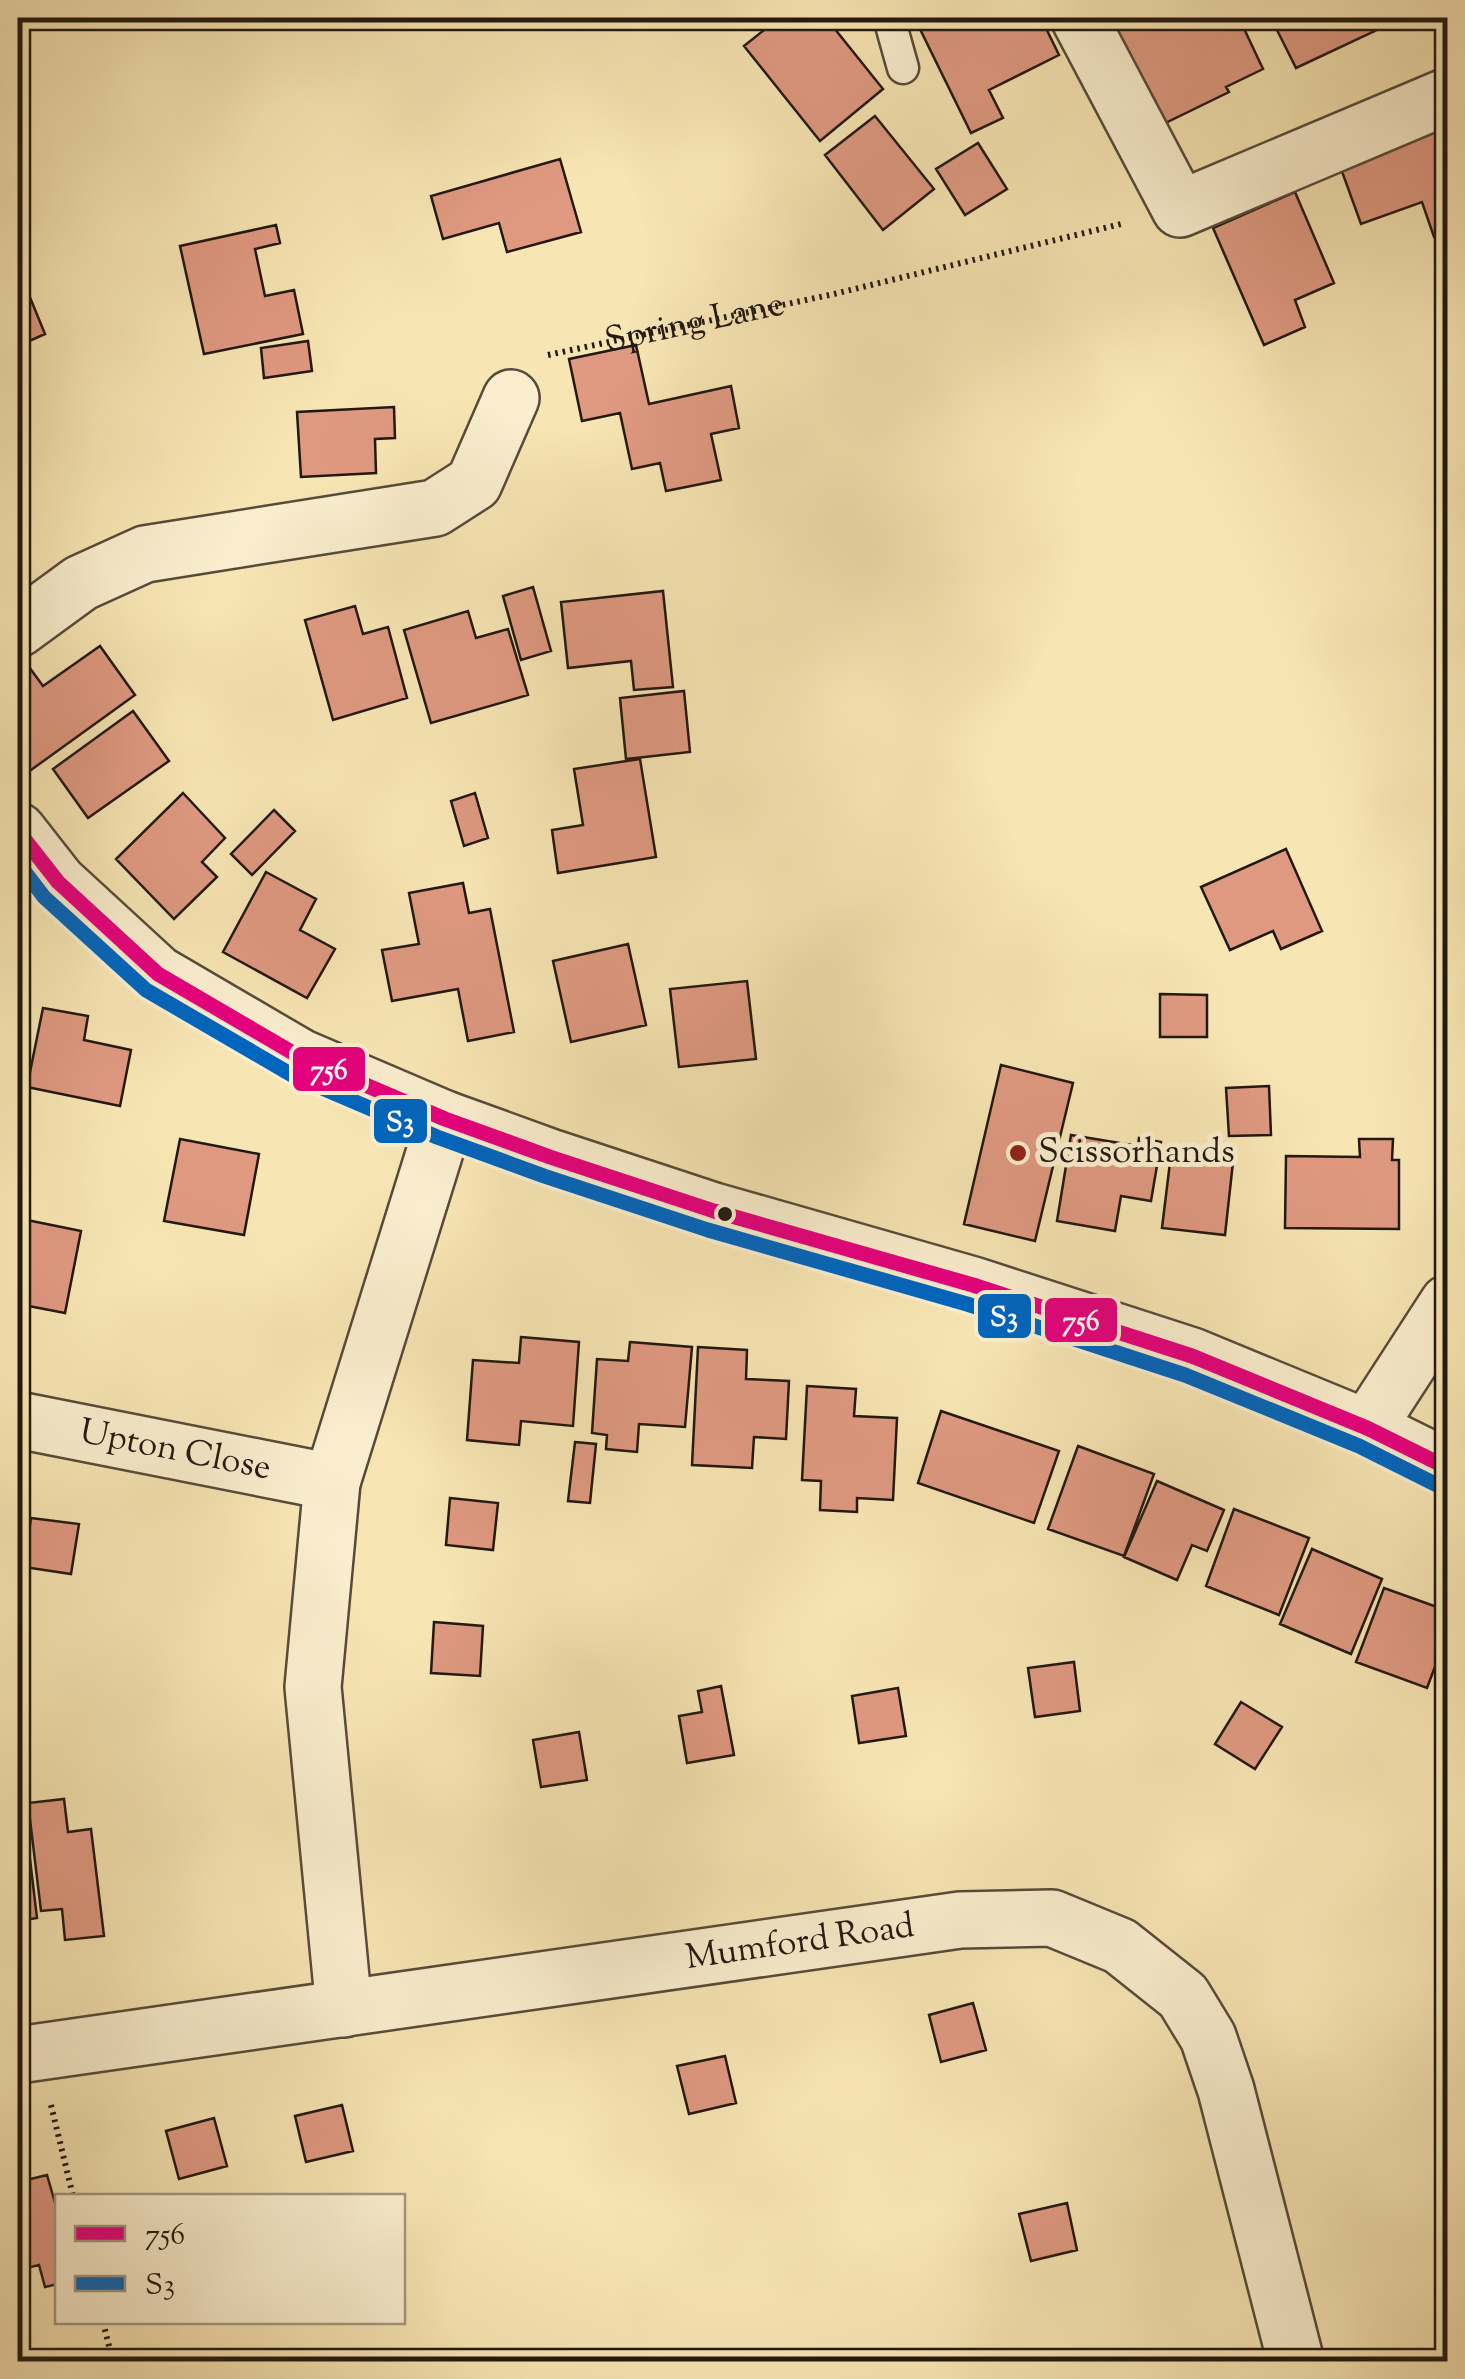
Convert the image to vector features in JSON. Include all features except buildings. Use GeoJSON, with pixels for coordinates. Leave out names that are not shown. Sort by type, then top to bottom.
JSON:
{"type":"FeatureCollection","features":[{"type":"Feature","properties":{"kind":"street"},"geometry":{"type":"LineString","coordinates":[[1079,18],[1180,210],[1448,96]]}},
{"type":"Feature","properties":{"kind":"street"},"geometry":{"type":"LineString","coordinates":[[18,628],[81,582],[145,554],[435,508],[474,484],[511,398]]}},
{"type":"Feature","properties":{"kind":"street"},"geometry":{"type":"LineString","coordinates":[[18,830],[58,882],[158,974],[300,1057],[445,1119],[714,1211],[973,1286],[1192,1356],[1367,1428],[1448,1468]]}},
{"type":"Feature","properties":{"kind":"street"},"geometry":{"type":"LineString","coordinates":[[344,2009],[313,1687],[332,1482],[445,1119]]}},
{"type":"Feature","properties":{"kind":"street"},"geometry":{"type":"LineString","coordinates":[[1367,1428],[1448,1304]]}},
{"type":"Feature","properties":{"kind":"street","name":"Upton Close"},"geometry":{"type":"LineString","coordinates":[[18,1420],[332,1482]]}},
{"type":"Feature","properties":{"kind":"street","name":"Mumford Road"},"geometry":{"type":"LineString","coordinates":[[28,2053],[960,1920],[1052,1918],[1120,1946],[1183,1996],[1208,2037],[1226,2090],[1296,2362]]}},
{"type":"Feature","properties":{"kind":"lane"},"geometry":{"type":"LineString","coordinates":[[888,18],[903,68]]}},
{"type":"Feature","properties":{"kind":"path","name":"Spring Lane"},"geometry":{"type":"LineString","coordinates":[[511,398],[548,354],[834,294],[1180,210]]}},
{"type":"Feature","properties":{"kind":"path"},"geometry":{"type":"LineString","coordinates":[[28,2053],[72,2194]]}},
{"type":"Feature","properties":{"kind":"path"},"geometry":{"type":"LineString","coordinates":[[104,2324],[113,2362]]}},
{"type":"Feature","properties":{"kind":"transit line","name":"756"},"geometry":{"type":"LineString","coordinates":[[18,831],[58,882],[158,974],[300,1057],[445,1119],[550,1157],[714,1211],[973,1285],[1192,1356],[1367,1428],[1448,1468]]}},
{"type":"Feature","properties":{"kind":"transit line","name":"S3"},"geometry":{"type":"LineString","coordinates":[[18,863],[44,897],[146,990],[292,1075],[437,1137],[544,1176],[708,1230],[967,1304],[1185,1375],[1359,1446],[1439,1486]]}},
{"type":"Feature","properties":{"kind":"place","name":"Scissorhands"},"geometry":{"type":"Point","coordinates":[1018,1153]}}]}
